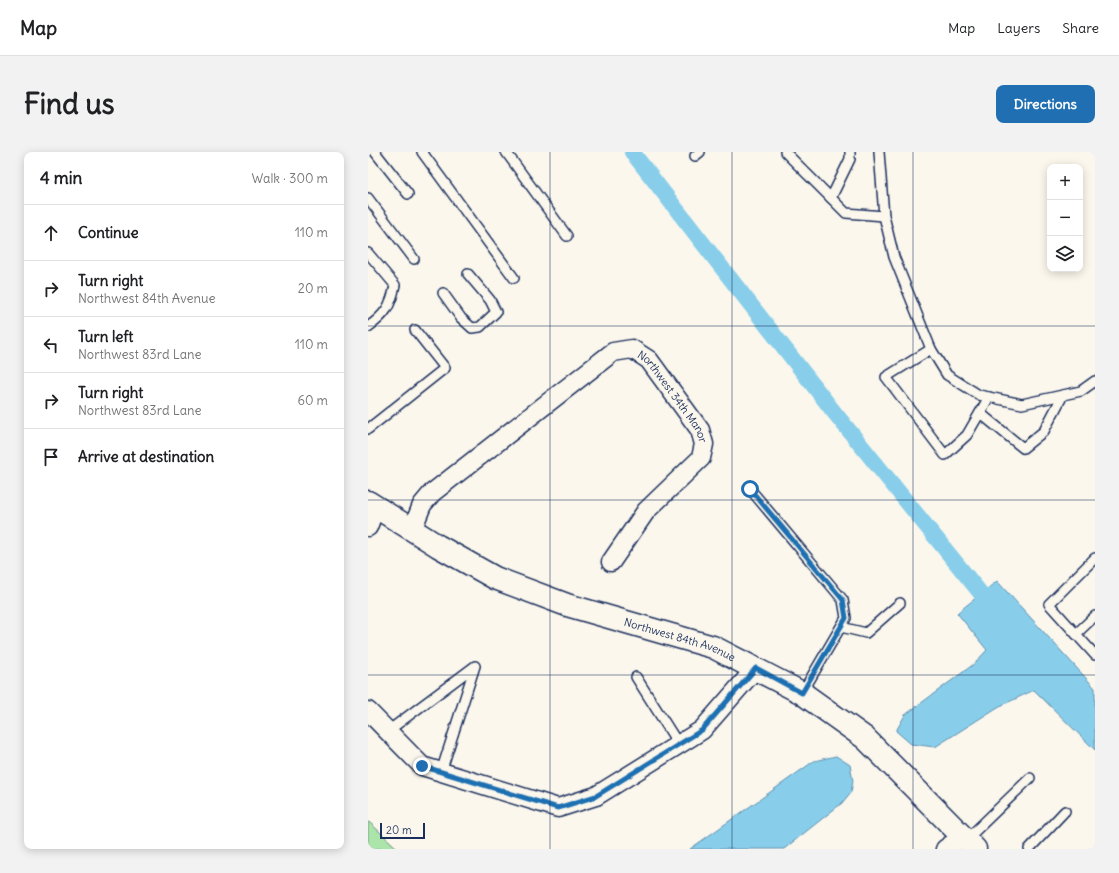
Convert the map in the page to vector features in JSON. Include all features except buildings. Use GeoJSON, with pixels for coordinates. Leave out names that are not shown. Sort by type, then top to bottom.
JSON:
{"type":"FeatureCollection","features":[{"type":"Feature","properties":{"kind":"street","name":"Northwest 34th Manor"},"geometry":{"type":"LineString","coordinates":[[412,530],[422,505],[432,493],[613,352],[632,349],[649,360],[700,430],[704,444],[701,458],[646,511],[611,562]]}},
{"type":"Feature","properties":{"kind":"street","name":"Northwest 84th Avenue"},"geometry":{"type":"LineString","coordinates":[[370,512],[412,530],[495,578],[567,605],[714,647],[802,693],[865,738],[962,844]]}},
{"type":"Feature","properties":{"kind":"street"},"geometry":{"type":"LineString","coordinates":[[368,711],[422,766],[558,808],[596,796],[702,730],[756,668]]}},
{"type":"Feature","properties":{"kind":"lane"},"geometry":{"type":"LineString","coordinates":[[375,152],[408,194]]}},
{"type":"Feature","properties":{"kind":"lane"},"geometry":{"type":"LineString","coordinates":[[422,152],[514,278]]}},
{"type":"Feature","properties":{"kind":"lane"},"geometry":{"type":"LineString","coordinates":[[506,152],[567,236]]}},
{"type":"Feature","properties":{"kind":"lane"},"geometry":{"type":"LineString","coordinates":[[785,152],[846,213],[884,216]]}},
{"type":"Feature","properties":{"kind":"lane"},"geometry":{"type":"LineString","coordinates":[[831,198],[850,159],[850,152]]}},
{"type":"Feature","properties":{"kind":"lane"},"geometry":{"type":"LineString","coordinates":[[879,152],[884,216],[894,257],[931,349],[947,375],[979,395],[1022,404],[1081,390],[1095,381]]}},
{"type":"Feature","properties":{"kind":"lane"},"geometry":{"type":"LineString","coordinates":[[368,198],[414,259]]}},
{"type":"Feature","properties":{"kind":"lane"},"geometry":{"type":"LineString","coordinates":[[368,253],[395,285],[391,304],[378,320],[368,327]]}},
{"type":"Feature","properties":{"kind":"lane"},"geometry":{"type":"LineString","coordinates":[[443,293],[461,318],[472,328],[480,327],[496,312],[490,300],[468,274]]}},
{"type":"Feature","properties":{"kind":"lane"},"geometry":{"type":"LineString","coordinates":[[368,429],[445,368],[415,330]]}},
{"type":"Feature","properties":{"kind":"lane"},"geometry":{"type":"LineString","coordinates":[[931,349],[886,377],[944,455],[967,435],[989,397]]}},
{"type":"Feature","properties":{"kind":"lane"},"geometry":{"type":"LineString","coordinates":[[980,413],[1023,448],[1044,431],[1063,395]]}},
{"type":"Feature","properties":{"kind":"lane"},"geometry":{"type":"LineString","coordinates":[[750,489],[843,600],[846,618],[802,693]]}},
{"type":"Feature","properties":{"kind":"lane"},"geometry":{"type":"LineString","coordinates":[[1095,558],[1049,604],[1095,655]]}},
{"type":"Feature","properties":{"kind":"lane"},"geometry":{"type":"LineString","coordinates":[[841,627],[866,632],[900,603]]}},
{"type":"Feature","properties":{"kind":"lane"},"geometry":{"type":"LineString","coordinates":[[1076,634],[1095,616]]}},
{"type":"Feature","properties":{"kind":"lane"},"geometry":{"type":"LineString","coordinates":[[388,732],[475,666],[441,772]]}},
{"type":"Feature","properties":{"kind":"lane"},"geometry":{"type":"LineString","coordinates":[[636,677],[679,745]]}},
{"type":"Feature","properties":{"kind":"lane"},"geometry":{"type":"LineString","coordinates":[[962,844],[1030,778]]}},
{"type":"Feature","properties":{"kind":"lane"},"geometry":{"type":"LineString","coordinates":[[1029,849],[1065,811]]}},
{"type":"Feature","properties":{"kind":"green space"},"geometry":{"type":"Polygon","coordinates":[[[368,821],[398,849],[368,849],[368,821]]]}},
{"type":"Feature","properties":{"kind":"water"},"geometry":{"type":"Polygon","coordinates":[[[997,581],[1095,688],[1095,750],[1034,690],[998,707],[935,747],[911,744],[896,731],[905,715],[974,664],[987,650],[957,613],[997,581]]]}},
{"type":"Feature","properties":{"kind":"water"},"geometry":{"type":"Polygon","coordinates":[[[836,756],[850,765],[853,781],[851,792],[842,803],[784,849],[690,849],[814,761],[836,756]]]}},
{"type":"Feature","properties":{"kind":"waterway"},"geometry":{"type":"LineString","coordinates":[[632,152],[834,412],[995,611]]}},
{"type":"Feature","properties":{"kind":"route"},"geometry":{"type":"LineString","coordinates":[[422,766],[558,808],[596,796],[702,730],[756,668],[802,693],[846,618],[843,600],[750,489]]}}]}
